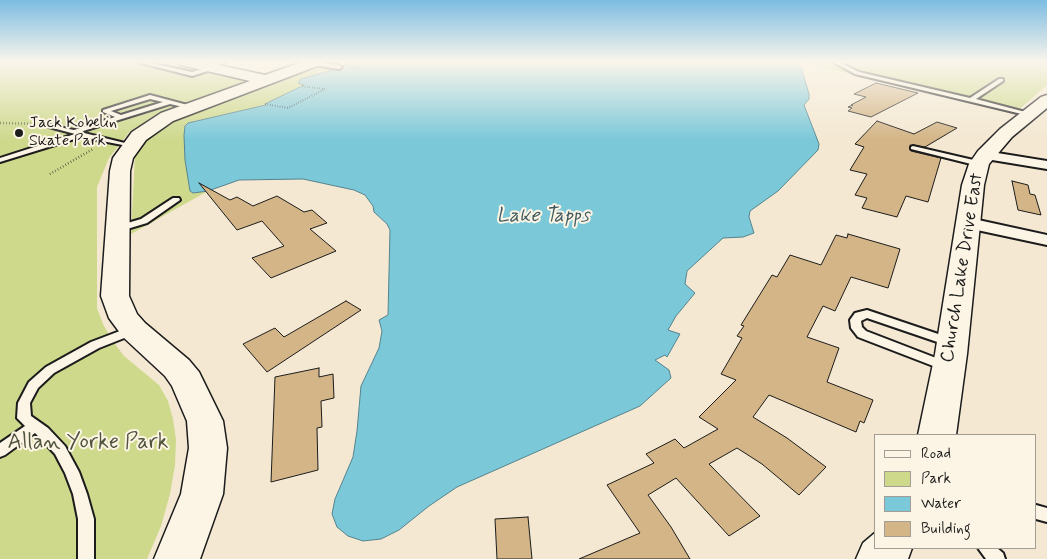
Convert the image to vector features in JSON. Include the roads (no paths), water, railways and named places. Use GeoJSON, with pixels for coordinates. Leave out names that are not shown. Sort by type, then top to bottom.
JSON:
{"type":"FeatureCollection","features":[{"type":"Feature","properties":{"kind":"street"},"geometry":{"type":"LineString","coordinates":[[257,88],[265,92]]}},
{"type":"Feature","properties":{"kind":"street"},"geometry":{"type":"LineString","coordinates":[[177,559],[202,494],[208,448],[205,421],[190,388],[177,368],[134,330],[124,318],[115,296],[120,171],[124,158],[139,136],[181,104],[265,92],[273,88]]}},
{"type":"Feature","properties":{"kind":"street","name":"Church Lake Drive East"},"geometry":{"type":"LineString","coordinates":[[937,434],[970,223],[973,186],[982,159],[1006,133],[1038,107]]}},
{"type":"Feature","properties":{"kind":"street"},"geometry":{"type":"LineString","coordinates":[[982,159],[1047,165]]}},
{"type":"Feature","properties":{"kind":"street"},"geometry":{"type":"LineString","coordinates":[[970,223],[1047,240]]}},
{"type":"Feature","properties":{"kind":"street"},"geometry":{"type":"LineString","coordinates":[[879,559],[889,549]]}},
{"type":"Feature","properties":{"kind":"lane"},"geometry":{"type":"LineString","coordinates":[[921,88],[971,100],[1038,107]]}},
{"type":"Feature","properties":{"kind":"lane"},"geometry":{"type":"LineString","coordinates":[[971,100],[989,88]]}},
{"type":"Feature","properties":{"kind":"lane"},"geometry":{"type":"LineString","coordinates":[[120,117],[105,111],[150,97],[181,104]]}},
{"type":"Feature","properties":{"kind":"lane"},"geometry":{"type":"LineString","coordinates":[[0,160],[120,117],[181,104]]}},
{"type":"Feature","properties":{"kind":"lane"},"geometry":{"type":"LineString","coordinates":[[51,126],[131,146]]}},
{"type":"Feature","properties":{"kind":"lane"},"geometry":{"type":"LineString","coordinates":[[913,148],[982,159]]}},
{"type":"Feature","properties":{"kind":"lane"},"geometry":{"type":"LineString","coordinates":[[117,229],[144,221],[176,200]]}},
{"type":"Feature","properties":{"kind":"lane"},"geometry":{"type":"LineString","coordinates":[[867,314],[950,355],[862,334],[857,328],[855,320],[859,316],[867,314]]}},
{"type":"Feature","properties":{"kind":"lane"},"geometry":{"type":"LineString","coordinates":[[86,559],[86,519],[72,472],[60,450],[24,418],[24,403],[27,394],[42,377],[75,354],[134,330]]}},
{"type":"Feature","properties":{"kind":"lane"},"geometry":{"type":"LineString","coordinates":[[0,451],[35,426]]}},
{"type":"Feature","properties":{"kind":"lane"},"geometry":{"type":"LineString","coordinates":[[987,549],[997,559]]}},
{"type":"Feature","properties":{"kind":"water","name":"Lake Tapps"},"geometry":{"type":"Polygon","coordinates":[[[298,88],[807,88],[809,99],[804,105],[819,144],[818,150],[778,191],[750,211],[749,217],[754,233],[743,237],[723,238],[687,271],[685,284],[695,293],[676,316],[668,330],[680,334],[667,357],[665,355],[655,360],[669,370],[671,378],[640,406],[457,487],[399,530],[381,539],[363,541],[348,536],[337,527],[332,514],[335,499],[353,457],[361,386],[379,348],[382,331],[379,320],[388,315],[390,230],[387,224],[374,212],[373,206],[365,195],[354,190],[303,179],[239,180],[208,191],[193,193],[190,191],[185,160],[185,126],[188,123],[265,104],[298,88]]]}},
{"type":"Feature","properties":{"kind":"place","name":"Jack Kobelin Skate Park"},"geometry":{"type":"Point","coordinates":[19,133]}},
{"type":"Feature","properties":{"kind":"park label","name":"Allan Yorke Park"},"geometry":{"type":"Point","coordinates":[88,443]}}]}
